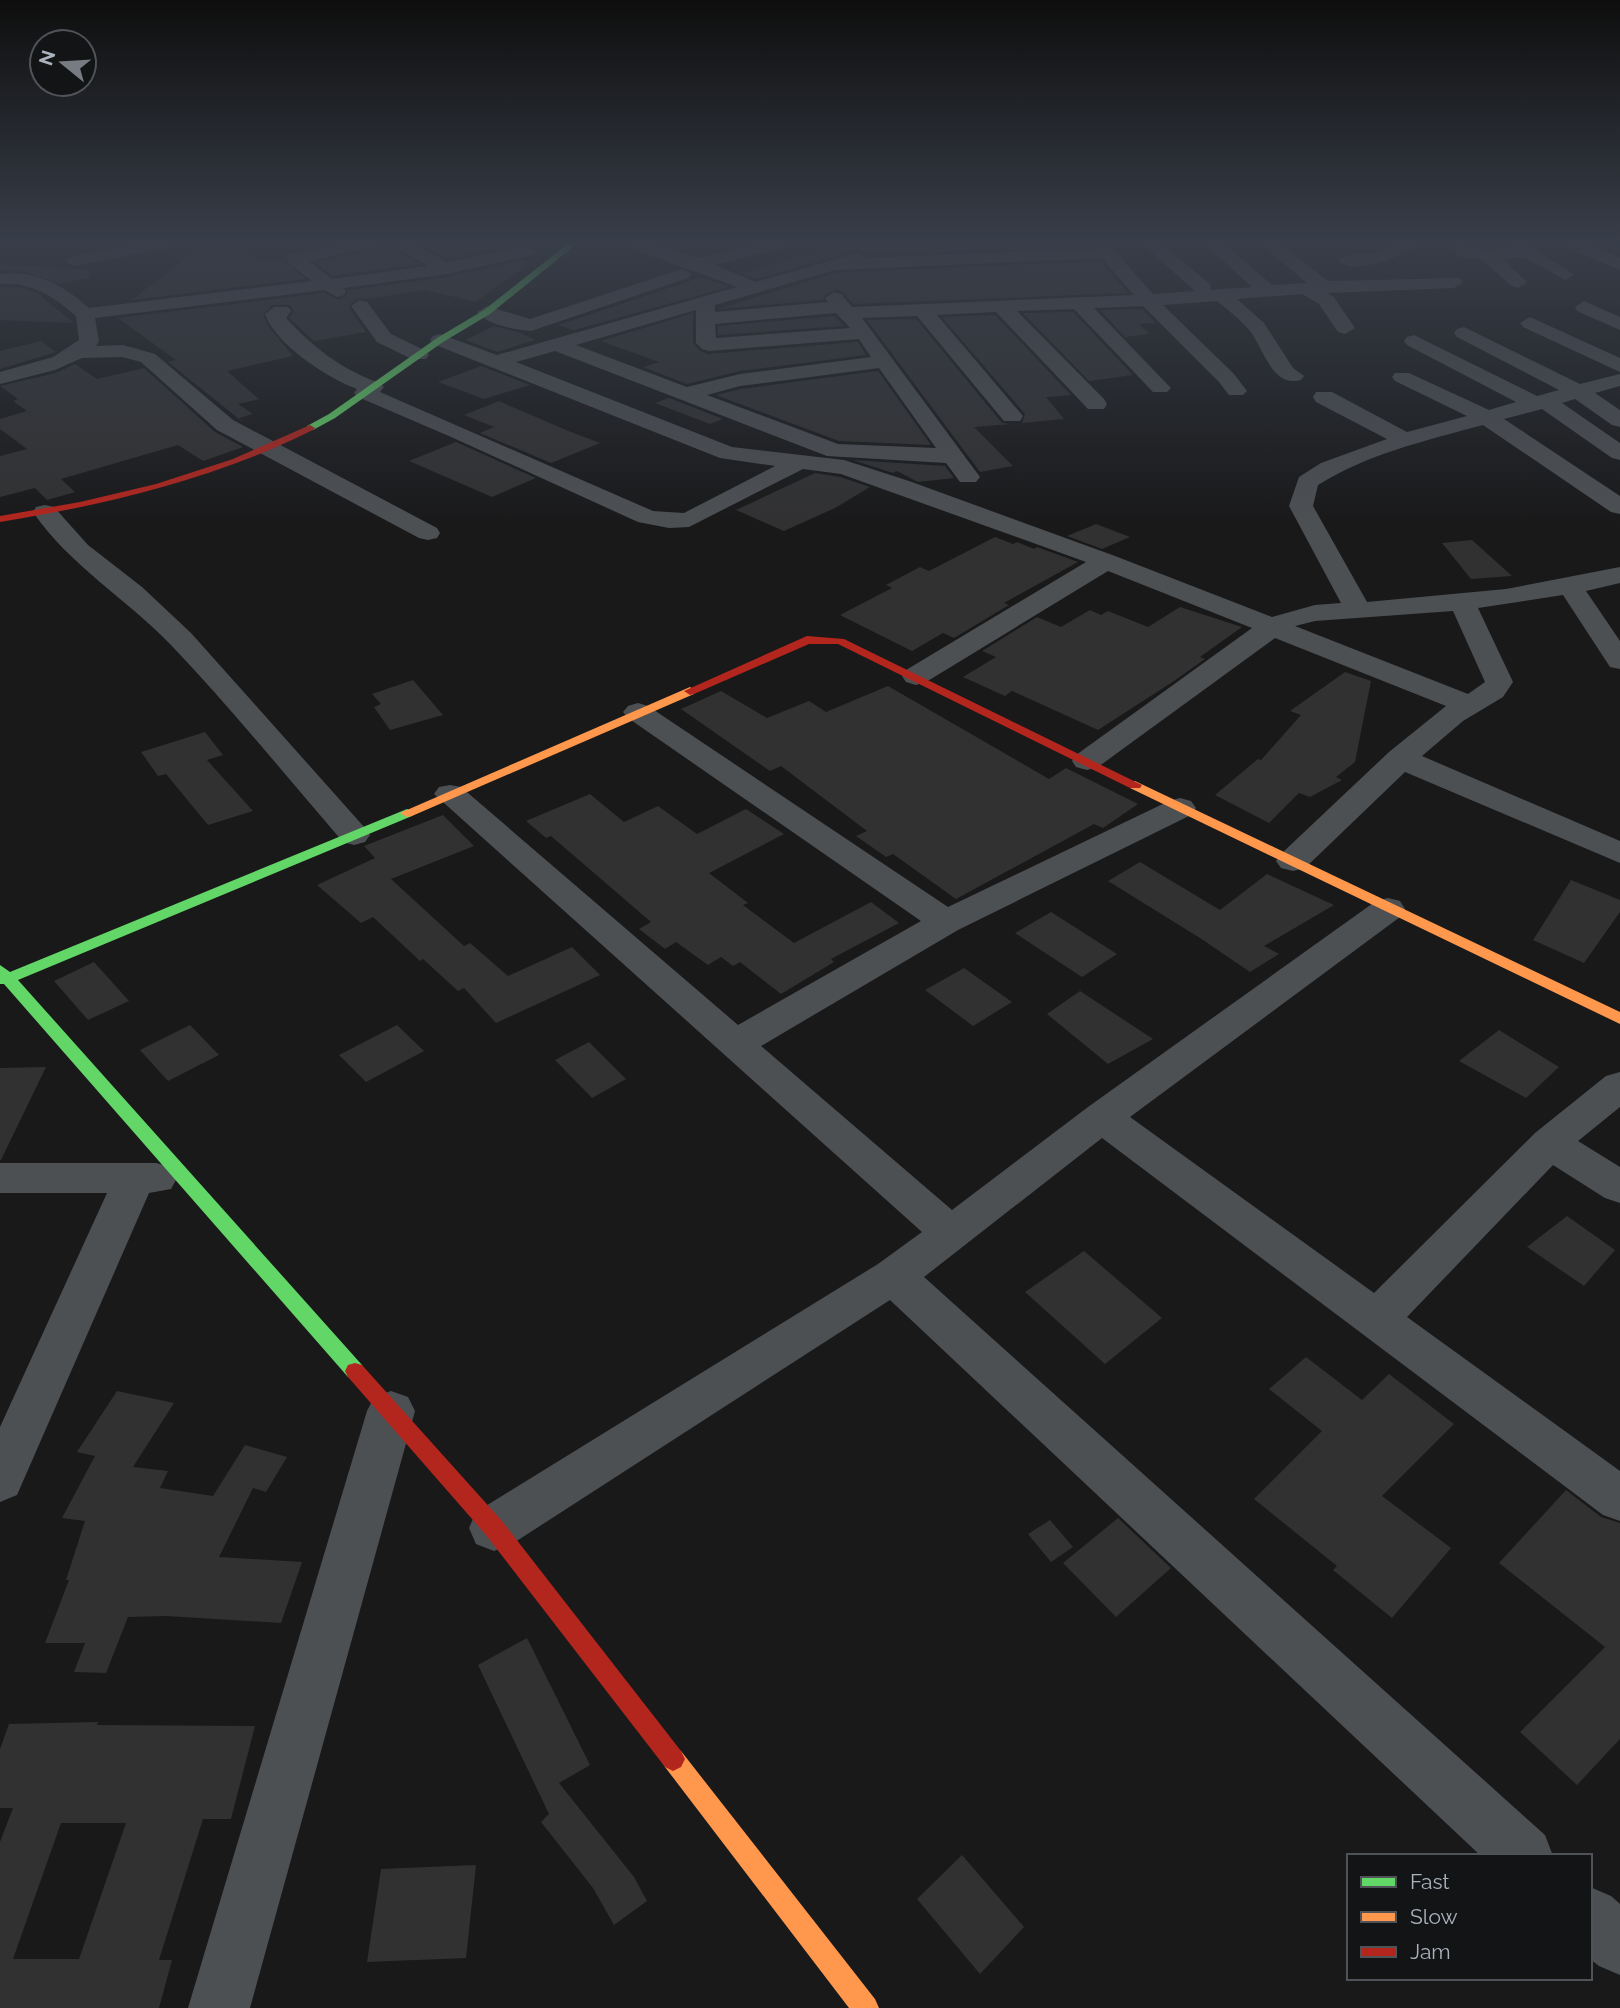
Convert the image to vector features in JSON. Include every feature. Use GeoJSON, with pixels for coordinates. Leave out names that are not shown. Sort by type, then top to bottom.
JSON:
{"type":"FeatureCollection","features":[{"type":"Feature","properties":{"kind":"street"},"geometry":{"type":"LineString","coordinates":[[81,352],[89,341],[88,337]]}},
{"type":"Feature","properties":{"kind":"street"},"geometry":{"type":"LineString","coordinates":[[294,337],[318,361],[369,390],[648,517],[669,521],[689,520],[800,461]]}},
{"type":"Feature","properties":{"kind":"street"},"geometry":{"type":"LineString","coordinates":[[383,337],[419,355]]}},
{"type":"Feature","properties":{"kind":"street"},"geometry":{"type":"LineString","coordinates":[[0,519],[45,512],[183,481],[270,448],[322,422],[447,337]]}},
{"type":"Feature","properties":{"kind":"street"},"geometry":{"type":"LineString","coordinates":[[495,362],[587,337]]}},
{"type":"Feature","properties":{"kind":"street"},"geometry":{"type":"LineString","coordinates":[[706,337],[706,343],[716,346],[814,337]]}},
{"type":"Feature","properties":{"kind":"street"},"geometry":{"type":"LineString","coordinates":[[867,337],[968,477]]}},
{"type":"Feature","properties":{"kind":"street"},"geometry":{"type":"LineString","coordinates":[[945,337],[1012,416]]}},
{"type":"Feature","properties":{"kind":"street"},"geometry":{"type":"LineString","coordinates":[[1031,337],[1096,404]]}},
{"type":"Feature","properties":{"kind":"street"},"geometry":{"type":"LineString","coordinates":[[1111,337],[1160,388]]}},
{"type":"Feature","properties":{"kind":"street"},"geometry":{"type":"LineString","coordinates":[[1185,337],[1227,378],[1236,391]]}},
{"type":"Feature","properties":{"kind":"street"},"geometry":{"type":"LineString","coordinates":[[1263,337],[1285,372],[1294,376]]}},
{"type":"Feature","properties":{"kind":"street"},"geometry":{"type":"LineString","coordinates":[[1471,337],[1579,392],[1620,420]]}},
{"type":"Feature","properties":{"kind":"street"},"geometry":{"type":"LineString","coordinates":[[1559,337],[1620,366]]}},
{"type":"Feature","properties":{"kind":"street"},"geometry":{"type":"LineString","coordinates":[[440,341],[728,453],[844,467],[1106,561],[1467,704]]}},
{"type":"Feature","properties":{"kind":"street"},"geometry":{"type":"LineString","coordinates":[[1414,341],[1540,402],[1620,453]]}},
{"type":"Feature","properties":{"kind":"street"},"geometry":{"type":"LineString","coordinates":[[555,344],[842,453],[953,456]]}},
{"type":"Feature","properties":{"kind":"street"},"geometry":{"type":"LineString","coordinates":[[0,378],[36,369],[81,352],[123,351],[148,358],[225,425],[428,533]]}},
{"type":"Feature","properties":{"kind":"street"},"geometry":{"type":"LineString","coordinates":[[685,394],[740,380],[883,361]]}},
{"type":"Feature","properties":{"kind":"street"},"geometry":{"type":"LineString","coordinates":[[1402,377],[1485,416],[1620,507]]}},
{"type":"Feature","properties":{"kind":"street"},"geometry":{"type":"LineString","coordinates":[[1358,610],[1301,506],[1307,482],[1329,468],[1405,440],[1620,380]]}},
{"type":"Feature","properties":{"kind":"street"},"geometry":{"type":"LineString","coordinates":[[1324,397],[1405,440]]}},
{"type":"Feature","properties":{"kind":"street"},"geometry":{"type":"LineString","coordinates":[[45,512],[79,550],[133,593],[181,639],[354,835]]}},
{"type":"Feature","properties":{"kind":"street"},"geometry":{"type":"LineString","coordinates":[[916,676],[1106,561]]}},
{"type":"Feature","properties":{"kind":"street"},"geometry":{"type":"LineString","coordinates":[[1087,761],[1272,627],[1292,618],[1315,613],[1463,604],[1571,588],[1620,575]]}},
{"type":"Feature","properties":{"kind":"street"},"geometry":{"type":"LineString","coordinates":[[1571,588],[1620,661]]}},
{"type":"Feature","properties":{"kind":"street"},"geometry":{"type":"LineString","coordinates":[[1293,861],[1400,758],[1467,704],[1493,694],[1499,682],[1463,604]]}},
{"type":"Feature","properties":{"kind":"street"},"geometry":{"type":"LineString","coordinates":[[866,2008],[494,1528],[2,976],[354,835],[807,640],[840,642],[916,676],[1388,909],[1620,1019]]}},
{"type":"Feature","properties":{"kind":"street"},"geometry":{"type":"LineString","coordinates":[[638,712],[946,922]]}},
{"type":"Feature","properties":{"kind":"street"},"geometry":{"type":"LineString","coordinates":[[1400,758],[1620,853]]}},
{"type":"Feature","properties":{"kind":"street"},"geometry":{"type":"LineString","coordinates":[[450,794],[953,1234]]}},
{"type":"Feature","properties":{"kind":"street"},"geometry":{"type":"LineString","coordinates":[[735,1044],[946,922],[1180,807]]}},
{"type":"Feature","properties":{"kind":"street"},"geometry":{"type":"LineString","coordinates":[[494,1528],[893,1276],[953,1234],[1102,1117],[1388,909]]}},
{"type":"Feature","properties":{"kind":"street"},"geometry":{"type":"LineString","coordinates":[[1377,1319],[1549,1143],[1620,1086]]}},
{"type":"Feature","properties":{"kind":"street"},"geometry":{"type":"LineString","coordinates":[[1102,1117],[1620,1499]]}},
{"type":"Feature","properties":{"kind":"street"},"geometry":{"type":"LineString","coordinates":[[1549,1143],[1620,1187]]}},
{"type":"Feature","properties":{"kind":"street"},"geometry":{"type":"LineString","coordinates":[[0,1178],[184,1178]]}},
{"type":"Feature","properties":{"kind":"street"},"geometry":{"type":"LineString","coordinates":[[0,1479],[12,1426],[135,1178]]}},
{"type":"Feature","properties":{"kind":"street"},"geometry":{"type":"LineString","coordinates":[[893,1276],[1522,1854]]}},
{"type":"Feature","properties":{"kind":"street"},"geometry":{"type":"LineString","coordinates":[[219,2008],[391,1411]]}},
{"type":"Feature","properties":{"kind":"street"},"geometry":{"type":"LineString","coordinates":[[1592,1919],[1620,1945]]}},
{"type":"Feature","properties":{"kind":"building"},"geometry":{"type":"Polygon","coordinates":[[[144,337],[277,337],[293,356],[227,371],[259,399],[238,404],[253,414],[239,418],[244,423],[168,362],[176,360],[144,337]]]}},
{"type":"Feature","properties":{"kind":"building"},"geometry":{"type":"Polygon","coordinates":[[[309,337],[339,337],[314,341],[309,337]]]}},
{"type":"Feature","properties":{"kind":"building"},"geometry":{"type":"Polygon","coordinates":[[[473,337],[528,337],[535,340],[497,352],[466,340],[473,337]]]}},
{"type":"Feature","properties":{"kind":"building"},"geometry":{"type":"Polygon","coordinates":[[[615,337],[693,337],[693,343],[700,351],[708,354],[858,342],[866,355],[740,371],[687,384],[643,367],[659,362],[601,341],[615,337]]]}},
{"type":"Feature","properties":{"kind":"building"},"geometry":{"type":"Polygon","coordinates":[[[879,337],[931,337],[1002,423],[1011,424],[974,427],[1013,466],[980,472],[879,337]]]}},
{"type":"Feature","properties":{"kind":"building"},"geometry":{"type":"Polygon","coordinates":[[[959,337],[1016,337],[1071,395],[1046,397],[1064,419],[1022,423],[1025,414],[959,337]]]}},
{"type":"Feature","properties":{"kind":"building"},"geometry":{"type":"Polygon","coordinates":[[[1046,337],[1097,337],[1133,375],[1089,381],[1046,337]]]}},
{"type":"Feature","properties":{"kind":"building"},"geometry":{"type":"Polygon","coordinates":[[[41,341],[56,352],[0,369],[0,351],[41,341]]]}},
{"type":"Feature","properties":{"kind":"building"},"geometry":{"type":"Polygon","coordinates":[[[75,364],[97,379],[144,368],[215,432],[243,447],[203,461],[178,445],[61,479],[75,492],[47,500],[35,488],[0,497],[0,456],[27,449],[0,429],[0,419],[27,411],[13,401],[18,399],[0,386],[56,373],[75,364]]]}},
{"type":"Feature","properties":{"kind":"building"},"geometry":{"type":"Polygon","coordinates":[[[481,366],[530,385],[484,399],[438,382],[481,366]]]}},
{"type":"Feature","properties":{"kind":"building"},"geometry":{"type":"Polygon","coordinates":[[[878,371],[931,445],[839,441],[716,395],[741,389],[878,371]]]}},
{"type":"Feature","properties":{"kind":"building"},"geometry":{"type":"Polygon","coordinates":[[[669,398],[723,419],[710,424],[655,403],[669,398]]]}},
{"type":"Feature","properties":{"kind":"building"},"geometry":{"type":"Polygon","coordinates":[[[499,401],[600,443],[551,463],[480,433],[494,427],[464,415],[499,401]]]}},
{"type":"Feature","properties":{"kind":"building"},"geometry":{"type":"Polygon","coordinates":[[[456,442],[536,478],[492,497],[409,461],[456,442]]]}},
{"type":"Feature","properties":{"kind":"building"},"geometry":{"type":"Polygon","coordinates":[[[853,460],[945,466],[954,478],[918,482],[897,471],[893,473],[853,460]]]}},
{"type":"Feature","properties":{"kind":"building"},"geometry":{"type":"Polygon","coordinates":[[[815,473],[840,477],[870,487],[835,508],[784,531],[736,510],[815,473]]]}},
{"type":"Feature","properties":{"kind":"building"},"geometry":{"type":"Polygon","coordinates":[[[1096,524],[1130,537],[1102,549],[1067,536],[1096,524]]]}},
{"type":"Feature","properties":{"kind":"building"},"geometry":{"type":"Polygon","coordinates":[[[995,537],[1034,549],[1037,547],[1078,562],[1004,603],[1009,605],[954,638],[943,633],[912,651],[840,615],[892,588],[886,585],[920,567],[929,571],[995,537]]]}},
{"type":"Feature","properties":{"kind":"building"},"geometry":{"type":"Polygon","coordinates":[[[1472,540],[1512,576],[1471,579],[1442,543],[1472,540]]]}},
{"type":"Feature","properties":{"kind":"building"},"geometry":{"type":"Polygon","coordinates":[[[1180,607],[1242,627],[1200,657],[1205,659],[1098,730],[1012,691],[1005,696],[963,677],[996,657],[982,651],[1037,617],[1061,627],[1090,610],[1101,615],[1108,611],[1148,627],[1180,607]]]}},
{"type":"Feature","properties":{"kind":"building"},"geometry":{"type":"Polygon","coordinates":[[[1345,672],[1371,681],[1355,762],[1336,777],[1342,780],[1310,797],[1299,793],[1269,823],[1215,795],[1258,759],[1261,760],[1301,715],[1290,711],[1345,672]]]}},
{"type":"Feature","properties":{"kind":"building"},"geometry":{"type":"Polygon","coordinates":[[[413,680],[443,715],[390,730],[374,707],[381,704],[372,694],[413,680]]]}},
{"type":"Feature","properties":{"kind":"building"},"geometry":{"type":"Polygon","coordinates":[[[888,686],[1049,779],[1066,768],[1138,804],[1103,828],[1094,824],[956,899],[893,854],[886,857],[856,836],[867,831],[781,766],[770,771],[681,709],[721,691],[767,718],[809,701],[826,712],[888,686]]]}},
{"type":"Feature","properties":{"kind":"building"},"geometry":{"type":"Polygon","coordinates":[[[205,732],[223,755],[207,760],[253,811],[208,825],[166,774],[158,776],[141,752],[205,732]]]}},
{"type":"Feature","properties":{"kind":"building"},"geometry":{"type":"Polygon","coordinates":[[[590,794],[624,822],[658,806],[697,834],[746,809],[784,834],[709,873],[748,903],[743,905],[794,943],[871,902],[899,923],[831,959],[834,962],[781,994],[740,962],[733,966],[721,957],[708,965],[676,942],[665,949],[639,929],[651,922],[551,836],[546,838],[526,821],[590,794]]]}},
{"type":"Feature","properties":{"kind":"building"},"geometry":{"type":"Polygon","coordinates":[[[443,815],[474,846],[391,879],[464,946],[470,943],[508,976],[572,947],[600,975],[496,1023],[464,988],[458,991],[423,959],[420,961],[373,917],[361,923],[317,885],[375,858],[364,846],[443,815]]]}},
{"type":"Feature","properties":{"kind":"building"},"geometry":{"type":"Polygon","coordinates":[[[1140,862],[1220,910],[1267,874],[1334,905],[1264,946],[1279,954],[1250,972],[1108,881],[1140,862]]]}},
{"type":"Feature","properties":{"kind":"building"},"geometry":{"type":"Polygon","coordinates":[[[1571,880],[1620,900],[1620,912],[1584,963],[1533,940],[1571,880]]]}},
{"type":"Feature","properties":{"kind":"building"},"geometry":{"type":"Polygon","coordinates":[[[1051,912],[1117,954],[1082,977],[1015,933],[1051,912]]]}},
{"type":"Feature","properties":{"kind":"building"},"geometry":{"type":"Polygon","coordinates":[[[94,962],[129,1001],[88,1020],[54,981],[94,962]]]}},
{"type":"Feature","properties":{"kind":"building"},"geometry":{"type":"Polygon","coordinates":[[[964,968],[1012,1002],[973,1026],[925,990],[964,968]]]}},
{"type":"Feature","properties":{"kind":"building"},"geometry":{"type":"Polygon","coordinates":[[[1080,991],[1153,1039],[1108,1064],[1047,1014],[1080,991]]]}},
{"type":"Feature","properties":{"kind":"building"},"geometry":{"type":"Polygon","coordinates":[[[190,1025],[219,1055],[168,1081],[140,1050],[190,1025]]]}},
{"type":"Feature","properties":{"kind":"building"},"geometry":{"type":"Polygon","coordinates":[[[397,1025],[424,1051],[366,1082],[339,1055],[397,1025]]]}},
{"type":"Feature","properties":{"kind":"building"},"geometry":{"type":"Polygon","coordinates":[[[1499,1030],[1559,1067],[1526,1098],[1459,1061],[1499,1030]]]}},
{"type":"Feature","properties":{"kind":"building"},"geometry":{"type":"Polygon","coordinates":[[[589,1042],[626,1079],[592,1098],[555,1060],[589,1042]]]}},
{"type":"Feature","properties":{"kind":"building"},"geometry":{"type":"Polygon","coordinates":[[[46,1067],[1,1160],[0,1160],[0,1068],[46,1067]]]}},
{"type":"Feature","properties":{"kind":"building"},"geometry":{"type":"Polygon","coordinates":[[[1567,1216],[1615,1250],[1584,1286],[1527,1247],[1567,1216]]]}},
{"type":"Feature","properties":{"kind":"building"},"geometry":{"type":"Polygon","coordinates":[[[1084,1251],[1162,1318],[1105,1364],[1025,1292],[1084,1251]]]}},
{"type":"Feature","properties":{"kind":"building"},"geometry":{"type":"Polygon","coordinates":[[[1306,1357],[1362,1400],[1389,1374],[1454,1424],[1382,1496],[1451,1548],[1392,1618],[1333,1570],[1337,1566],[1254,1499],[1322,1431],[1269,1389],[1306,1357]]]}},
{"type":"Feature","properties":{"kind":"building"},"geometry":{"type":"Polygon","coordinates":[[[117,1391],[174,1403],[133,1467],[168,1471],[160,1488],[213,1496],[245,1445],[287,1457],[266,1492],[253,1488],[219,1557],[302,1562],[281,1623],[166,1616],[128,1617],[106,1673],[74,1672],[85,1643],[45,1643],[69,1580],[66,1580],[85,1521],[62,1518],[95,1456],[77,1452],[117,1391]]]}},
{"type":"Feature","properties":{"kind":"building"},"geometry":{"type":"Polygon","coordinates":[[[1566,1490],[1601,1517],[1620,1523],[1620,1739],[1577,1785],[1520,1732],[1605,1647],[1499,1563],[1566,1490]]]}},
{"type":"Feature","properties":{"kind":"building"},"geometry":{"type":"Polygon","coordinates":[[[1118,1518],[1171,1568],[1116,1617],[1063,1563],[1118,1518]]]}},
{"type":"Feature","properties":{"kind":"building"},"geometry":{"type":"Polygon","coordinates":[[[1050,1520],[1073,1547],[1051,1562],[1028,1534],[1050,1520]]]}},
{"type":"Feature","properties":{"kind":"building"},"geometry":{"type":"Polygon","coordinates":[[[527,1638],[590,1765],[559,1783],[634,1877],[647,1901],[614,1925],[593,1888],[541,1822],[549,1814],[478,1665],[527,1638]]]}},
{"type":"Feature","properties":{"kind":"building"},"geometry":{"type":"Polygon","coordinates":[[[98,1722],[97,1725],[255,1726],[231,1819],[203,1819],[159,1960],[172,1960],[159,2008],[0,2008],[0,1842],[13,1808],[0,1808],[0,1749],[9,1724],[98,1722]],[[61,1823],[13,1959],[79,1959],[126,1823],[61,1823]]]}},
{"type":"Feature","properties":{"kind":"building"},"geometry":{"type":"Polygon","coordinates":[[[962,1855],[1024,1927],[980,1974],[917,1899],[962,1855]]]}},
{"type":"Feature","properties":{"kind":"building"},"geometry":{"type":"Polygon","coordinates":[[[476,1865],[466,1958],[367,1962],[381,1869],[476,1865]]]}},
{"type":"Feature","properties":{"kind":"traffic: fast"},"geometry":{"type":"LineString","coordinates":[[310,428],[332,416],[446,337]]}},
{"type":"Feature","properties":{"kind":"traffic: fast"},"geometry":{"type":"LineString","coordinates":[[0,979],[7,979],[407,813]]}},
{"type":"Feature","properties":{"kind":"traffic: fast"},"geometry":{"type":"LineString","coordinates":[[0,970],[355,1371]]}},
{"type":"Feature","properties":{"kind":"traffic: slow"},"geometry":{"type":"LineString","coordinates":[[407,813],[690,691]]}},
{"type":"Feature","properties":{"kind":"traffic: slow"},"geometry":{"type":"LineString","coordinates":[[1135,785],[1620,1019]]}},
{"type":"Feature","properties":{"kind":"traffic: slow"},"geometry":{"type":"LineString","coordinates":[[673,1759],[866,2008]]}},
{"type":"Feature","properties":{"kind":"traffic: jam"},"geometry":{"type":"LineString","coordinates":[[0,519],[80,505],[198,475],[274,446],[310,428]]}},
{"type":"Feature","properties":{"kind":"traffic: jam"},"geometry":{"type":"LineString","coordinates":[[690,691],[807,640],[840,641],[1135,785]]}},
{"type":"Feature","properties":{"kind":"traffic: jam"},"geometry":{"type":"LineString","coordinates":[[355,1371],[494,1528],[673,1759]]}}]}
